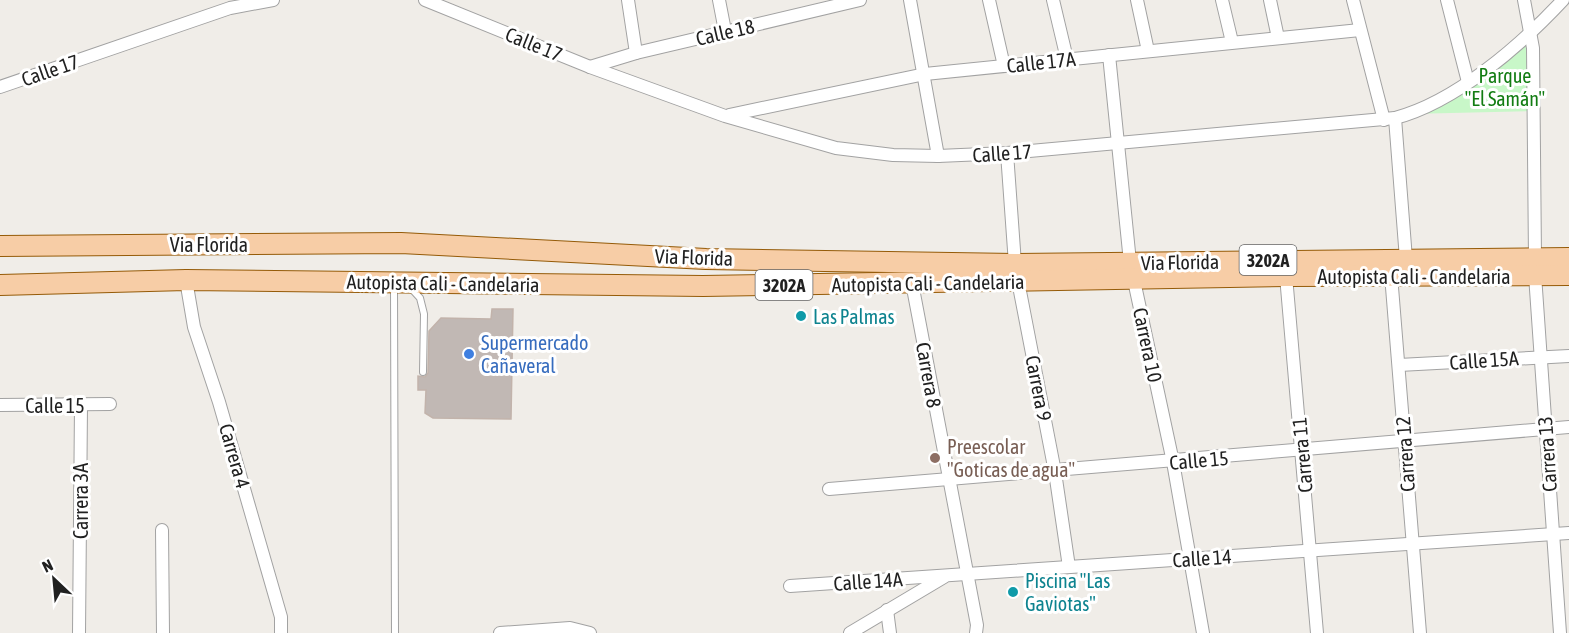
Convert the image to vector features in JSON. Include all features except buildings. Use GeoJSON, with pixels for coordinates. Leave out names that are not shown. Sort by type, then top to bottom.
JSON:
{"type":"FeatureCollection","features":[{"type":"Feature","properties":{"kind":"main road","name":"Via Florida"},"geometry":{"type":"LineString","coordinates":[[0,246],[401,243],[1017,273]]}},
{"type":"Feature","properties":{"kind":"main road","name":"Via Florida"},"geometry":{"type":"LineString","coordinates":[[1132,270],[1406,259],[1535,267],[1569,258]]}},
{"type":"Feature","properties":{"kind":"main road","name":"Autopista Cali - Candelaria"},"geometry":{"type":"LineString","coordinates":[[0,285],[186,280],[703,286],[912,283],[1017,273],[1132,270],[1286,276],[1391,275],[1535,267],[1569,275]]}},
{"type":"Feature","properties":{"kind":"street","name":"Calle 17"},"geometry":{"type":"LineString","coordinates":[[0,87],[229,4],[273,0]]}},
{"type":"Feature","properties":{"kind":"street","name":"Calle 17"},"geometry":{"type":"LineString","coordinates":[[426,0],[590,67],[725,116],[836,148],[893,155],[938,156],[1007,153],[1390,119],[1409,114],[1468,82],[1532,33],[1563,0]]}},
{"type":"Feature","properties":{"kind":"street"},"geometry":{"type":"LineString","coordinates":[[628,0],[636,53]]}},
{"type":"Feature","properties":{"kind":"street"},"geometry":{"type":"LineString","coordinates":[[719,0],[725,31]]}},
{"type":"Feature","properties":{"kind":"street","name":"Calle 18"},"geometry":{"type":"LineString","coordinates":[[590,67],[636,53],[860,0]]}},
{"type":"Feature","properties":{"kind":"street"},"geometry":{"type":"LineString","coordinates":[[910,0],[938,156]]}},
{"type":"Feature","properties":{"kind":"street"},"geometry":{"type":"LineString","coordinates":[[988,0],[1004,66]]}},
{"type":"Feature","properties":{"kind":"street"},"geometry":{"type":"LineString","coordinates":[[1053,0],[1067,59]]}},
{"type":"Feature","properties":{"kind":"street"},"geometry":{"type":"LineString","coordinates":[[1137,0],[1148,51]]}},
{"type":"Feature","properties":{"kind":"street"},"geometry":{"type":"LineString","coordinates":[[1222,0],[1232,42]]}},
{"type":"Feature","properties":{"kind":"street"},"geometry":{"type":"LineString","coordinates":[[1270,0],[1278,38]]}},
{"type":"Feature","properties":{"kind":"street"},"geometry":{"type":"LineString","coordinates":[[1353,0],[1360,30],[1390,119],[1406,259]]}},
{"type":"Feature","properties":{"kind":"street"},"geometry":{"type":"LineString","coordinates":[[1447,0],[1468,82]]}},
{"type":"Feature","properties":{"kind":"street","name":"Carrera 13"},"geometry":{"type":"LineString","coordinates":[[1524,0],[1532,33],[1535,267],[1560,633]]}},
{"type":"Feature","properties":{"kind":"street","name":"Calle 17A"},"geometry":{"type":"LineString","coordinates":[[725,116],[925,74],[1360,30]]}},
{"type":"Feature","properties":{"kind":"street","name":"Carrera 10"},"geometry":{"type":"LineString","coordinates":[[1110,55],[1132,270],[1173,462],[1188,559],[1203,633]]}},
{"type":"Feature","properties":{"kind":"street","name":"Carrera 9"},"geometry":{"type":"LineString","coordinates":[[1007,153],[1017,273],[1055,472],[1069,567]]}},
{"type":"Feature","properties":{"kind":"street","name":"Carrera 12"},"geometry":{"type":"LineString","coordinates":[[1391,275],[1420,633]]}},
{"type":"Feature","properties":{"kind":"street","name":"Carrera 11"},"geometry":{"type":"LineString","coordinates":[[1286,276],[1317,633]]}},
{"type":"Feature","properties":{"kind":"street","name":"Carrera 4"},"geometry":{"type":"LineString","coordinates":[[186,280],[194,327],[226,424],[281,617],[281,633]]}},
{"type":"Feature","properties":{"kind":"street","name":"Carrera 8"},"geometry":{"type":"LineString","coordinates":[[912,283],[966,574]]}},
{"type":"Feature","properties":{"kind":"street","name":"Calle 15A"},"geometry":{"type":"LineString","coordinates":[[1399,365],[1569,356]]}},
{"type":"Feature","properties":{"kind":"street","name":"Calle 15"},"geometry":{"type":"LineString","coordinates":[[0,405],[110,405]]}},
{"type":"Feature","properties":{"kind":"street","name":"Carrera 3A"},"geometry":{"type":"LineString","coordinates":[[79,633],[81,405]]}},
{"type":"Feature","properties":{"kind":"street","name":"Calle 15"},"geometry":{"type":"LineString","coordinates":[[830,489],[948,478],[1055,472],[1569,427]]}},
{"type":"Feature","properties":{"kind":"street"},"geometry":{"type":"LineString","coordinates":[[162,530],[163,633]]}},
{"type":"Feature","properties":{"kind":"street","name":"Calle 14"},"geometry":{"type":"LineString","coordinates":[[850,633],[946,576],[1569,532]]}},
{"type":"Feature","properties":{"kind":"street"},"geometry":{"type":"LineString","coordinates":[[966,574],[976,633]]}},
{"type":"Feature","properties":{"kind":"street","name":"Calle 14A"},"geometry":{"type":"LineString","coordinates":[[790,586],[946,576]]}},
{"type":"Feature","properties":{"kind":"street"},"geometry":{"type":"LineString","coordinates":[[887,610],[890,633]]}},
{"type":"Feature","properties":{"kind":"street"},"geometry":{"type":"LineString","coordinates":[[500,633],[570,628],[590,633]]}},
{"type":"Feature","properties":{"kind":"lane"},"geometry":{"type":"LineString","coordinates":[[401,283],[420,298],[424,314],[423,372]]}},
{"type":"Feature","properties":{"kind":"lane"},"geometry":{"type":"LineString","coordinates":[[395,633],[401,283]]}},
{"type":"Feature","properties":{"kind":"green space","name":"Parque \"El Samán\""},"geometry":{"type":"Polygon","coordinates":[[[1532,33],[1533,111],[1409,114],[1468,82],[1532,33]]]}},
{"type":"Feature","properties":{"kind":"place","name":"Las Palmas"},"geometry":{"type":"Point","coordinates":[801,316]}},
{"type":"Feature","properties":{"kind":"place","name":"Supermercado Cañaveral"},"geometry":{"type":"Point","coordinates":[469,354]}},
{"type":"Feature","properties":{"kind":"place","name":"Preescolar \"Goticas de agua\""},"geometry":{"type":"Point","coordinates":[935,458]}},
{"type":"Feature","properties":{"kind":"place","name":"Piscina \"Las Gaviotas\""},"geometry":{"type":"Point","coordinates":[1013,592]}}]}
